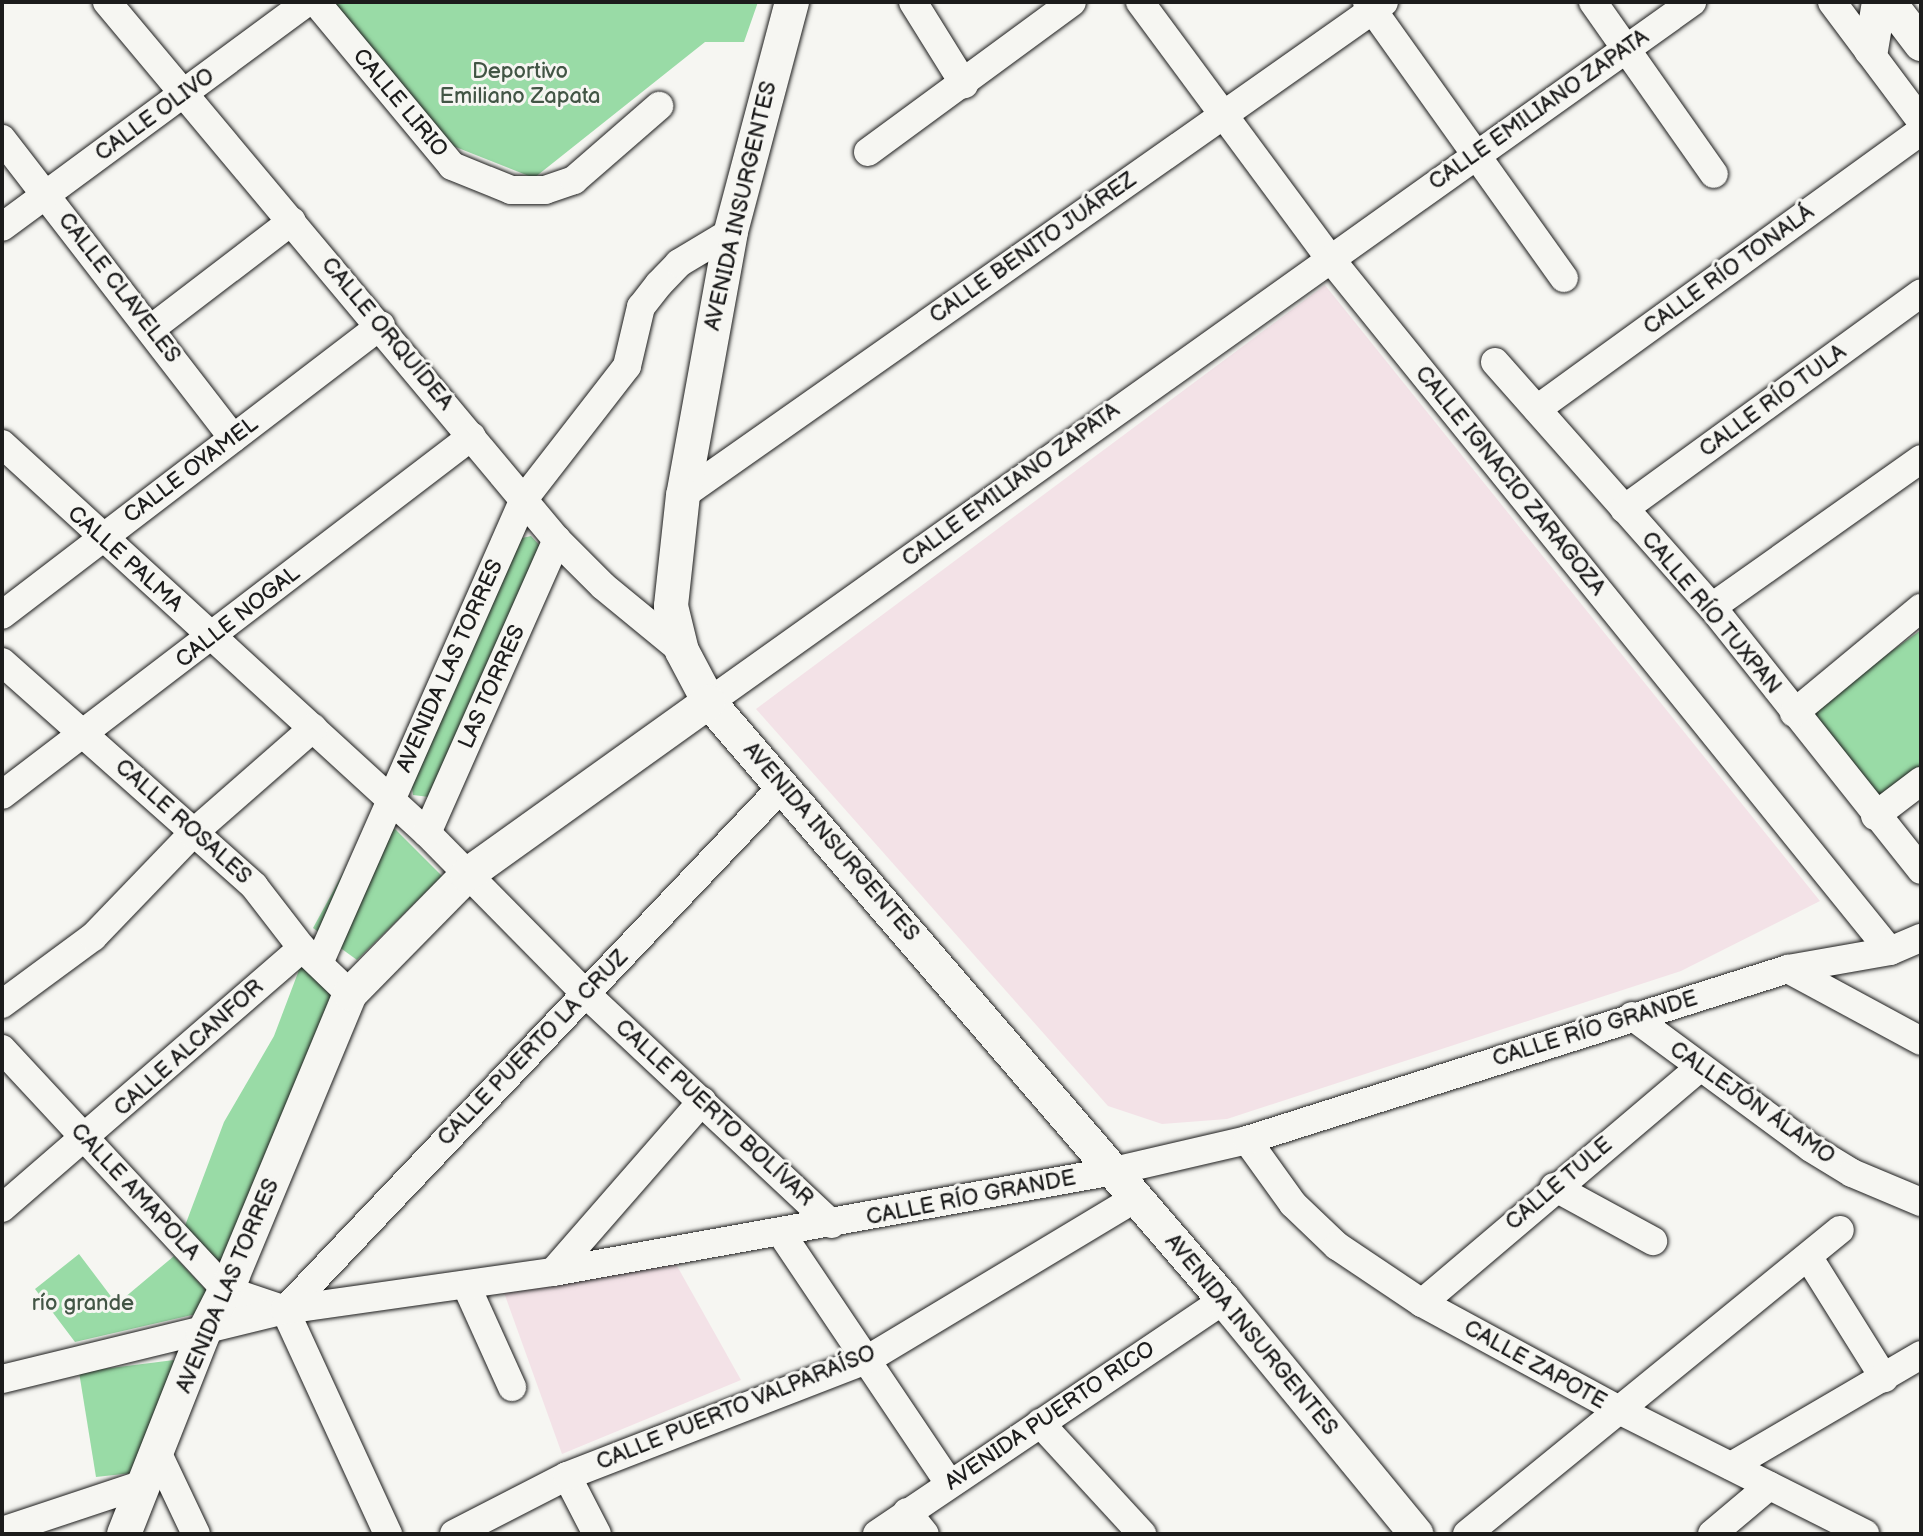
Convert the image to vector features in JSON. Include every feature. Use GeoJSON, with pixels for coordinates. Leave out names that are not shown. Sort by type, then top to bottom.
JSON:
{"type":"FeatureCollection","features":[{"type":"Feature","properties":{"kind":"main road","name":"AVENIDA INSURGENTES"},"geometry":{"type":"LineString","coordinates":[[792,2],[731,232],[683,495],[671,606],[682,651],[709,702],[1224,1300],[1416,1534]]}},
{"type":"Feature","properties":{"kind":"main road"},"geometry":{"type":"LineString","coordinates":[[1871,50],[1879,2]]}},
{"type":"Feature","properties":{"kind":"main road"},"geometry":{"type":"LineString","coordinates":[[1889,2],[1921,44]]}},
{"type":"Feature","properties":{"kind":"main road","name":"CALLE EMILIANO ZAPATA"},"geometry":{"type":"LineString","coordinates":[[350,994],[467,875],[709,702]]}},
{"type":"Feature","properties":{"kind":"main road","name":"AVENIDA LAS TORRES"},"geometry":{"type":"LineString","coordinates":[[124,1534],[152,1470],[203,1334],[226,1290],[350,994]]}},
{"type":"Feature","properties":{"kind":"street","name":"CALLE ORQUÍDEA"},"geometry":{"type":"LineString","coordinates":[[107,2],[381,325],[557,540],[603,586],[682,651]]}},
{"type":"Feature","properties":{"kind":"street","name":"CALLE OLIVO"},"geometry":{"type":"LineString","coordinates":[[2,227],[187,95],[307,2]]}},
{"type":"Feature","properties":{"kind":"street","name":"CALLE LIRIO"},"geometry":{"type":"LineString","coordinates":[[316,2],[452,166],[511,190],[545,190],[574,180],[659,106]]}},
{"type":"Feature","properties":{"kind":"street"},"geometry":{"type":"LineString","coordinates":[[913,2],[964,84]]}},
{"type":"Feature","properties":{"kind":"street"},"geometry":{"type":"LineString","coordinates":[[868,152],[1072,2]]}},
{"type":"Feature","properties":{"kind":"street","name":"CALLE IGNACIO ZARAGOZA"},"geometry":{"type":"LineString","coordinates":[[1140,2],[1329,257],[1890,951]]}},
{"type":"Feature","properties":{"kind":"street"},"geometry":{"type":"LineString","coordinates":[[1593,2],[1714,174]]}},
{"type":"Feature","properties":{"kind":"street","name":"CALLE EMILIANO ZAPATA"},"geometry":{"type":"LineString","coordinates":[[709,702],[1329,257],[1692,2]]}},
{"type":"Feature","properties":{"kind":"street"},"geometry":{"type":"LineString","coordinates":[[1832,2],[1871,50],[1921,121]]}},
{"type":"Feature","properties":{"kind":"street"},"geometry":{"type":"LineString","coordinates":[[1375,5],[1564,278]]}},
{"type":"Feature","properties":{"kind":"street","name":"CALLE BENITO JUÁREZ"},"geometry":{"type":"LineString","coordinates":[[683,495],[1375,5]]}},
{"type":"Feature","properties":{"kind":"street","name":"CALLE RÍO TONALÁ"},"geometry":{"type":"LineString","coordinates":[[1537,409],[1921,131]]}},
{"type":"Feature","properties":{"kind":"street","name":"CALLE CLAVELES"},"geometry":{"type":"LineString","coordinates":[[2,139],[152,328],[233,438]]}},
{"type":"Feature","properties":{"kind":"street"},"geometry":{"type":"LineString","coordinates":[[152,328],[292,221]]}},
{"type":"Feature","properties":{"kind":"street","name":"AVENIDA LAS TORRES"},"geometry":{"type":"LineString","coordinates":[[311,954],[391,801],[524,499],[627,366],[641,307],[679,263],[731,232]]}},
{"type":"Feature","properties":{"kind":"street","name":"CALLE RÍO TULA"},"geometry":{"type":"LineString","coordinates":[[1624,509],[1921,293]]}},
{"type":"Feature","properties":{"kind":"street","name":"CALLE OYAMEL"},"geometry":{"type":"LineString","coordinates":[[2,615],[381,325]]}},
{"type":"Feature","properties":{"kind":"street","name":"CALLE RÍO TUXPAN"},"geometry":{"type":"LineString","coordinates":[[1495,362],[1712,607],[1875,816],[1921,870]]}},
{"type":"Feature","properties":{"kind":"street","name":"CALLE NOGAL"},"geometry":{"type":"LineString","coordinates":[[2,795],[212,638],[472,436]]}},
{"type":"Feature","properties":{"kind":"street","name":"CALLE PALMA"},"geometry":{"type":"LineString","coordinates":[[2,444],[101,539],[391,801]]}},
{"type":"Feature","properties":{"kind":"street"},"geometry":{"type":"LineString","coordinates":[[1712,607],[1921,459]]}},
{"type":"Feature","properties":{"kind":"street","name":"LAS TORRES"},"geometry":{"type":"LineString","coordinates":[[427,833],[557,540]]}},
{"type":"Feature","properties":{"kind":"street"},"geometry":{"type":"LineString","coordinates":[[1794,713],[1921,608]]}},
{"type":"Feature","properties":{"kind":"street","name":"CALLE ROSALES"},"geometry":{"type":"LineString","coordinates":[[2,662],[86,733],[192,834],[254,886],[311,954],[350,994]]}},
{"type":"Feature","properties":{"kind":"street"},"geometry":{"type":"LineString","coordinates":[[2,1004],[93,937],[192,834],[313,728]]}},
{"type":"Feature","properties":{"kind":"street"},"geometry":{"type":"LineString","coordinates":[[1875,816],[1921,781]]}},
{"type":"Feature","properties":{"kind":"street","name":"CALLE PUERTO LA CRUZ"},"geometry":{"type":"LineString","coordinates":[[285,1310],[783,786]]}},
{"type":"Feature","properties":{"kind":"street","name":"CALLE PUERTO BOLÍVAR"},"geometry":{"type":"LineString","coordinates":[[391,801],[427,833],[585,993],[832,1224]]}},
{"type":"Feature","properties":{"kind":"street","name":"CALLE RÍO GRANDE"},"geometry":{"type":"LineString","coordinates":[[2,1379],[203,1334],[285,1310],[553,1272],[1114,1171],[1247,1140],[1788,969],[1890,951],[1921,938]]}},
{"type":"Feature","properties":{"kind":"street","name":"CALLE ALCANFOR"},"geometry":{"type":"LineString","coordinates":[[2,1208],[311,954]]}},
{"type":"Feature","properties":{"kind":"street"},"geometry":{"type":"LineString","coordinates":[[1788,969],[1921,1041]]}},
{"type":"Feature","properties":{"kind":"street","name":"CALLEJÓN ÁLAMO"},"geometry":{"type":"LineString","coordinates":[[1632,1016],[1699,1068],[1852,1173],[1921,1202]]}},
{"type":"Feature","properties":{"kind":"street","name":"CALLE AMAPOLA"},"geometry":{"type":"LineString","coordinates":[[2,1049],[226,1290],[285,1310]]}},
{"type":"Feature","properties":{"kind":"street","name":"CALLE TULE"},"geometry":{"type":"LineString","coordinates":[[1422,1303],[1554,1187],[1699,1068]]}},
{"type":"Feature","properties":{"kind":"street"},"geometry":{"type":"LineString","coordinates":[[553,1272],[702,1101]]}},
{"type":"Feature","properties":{"kind":"street","name":"CALLE ZAPOTE"},"geometry":{"type":"LineString","coordinates":[[1247,1140],[1293,1204],[1337,1246],[1422,1303],[1615,1408],[1865,1534]]}},
{"type":"Feature","properties":{"kind":"street"},"geometry":{"type":"LineString","coordinates":[[1554,1187],[1653,1241]]}},
{"type":"Feature","properties":{"kind":"street","name":"CALLE PUERTO VALPARAÍSO"},"geometry":{"type":"LineString","coordinates":[[454,1534],[567,1476],[868,1359],[1136,1198]]}},
{"type":"Feature","properties":{"kind":"street"},"geometry":{"type":"LineString","coordinates":[[1467,1534],[1615,1408],[1809,1258],[1840,1230]]}},
{"type":"Feature","properties":{"kind":"street","name":"CALLE PUERTO BOLÍVAR"},"geometry":{"type":"LineString","coordinates":[[781,1233],[949,1483]]}},
{"type":"Feature","properties":{"kind":"street"},"geometry":{"type":"LineString","coordinates":[[1809,1258],[1884,1378]]}},
{"type":"Feature","properties":{"kind":"street"},"geometry":{"type":"LineString","coordinates":[[466,1285],[512,1387]]}},
{"type":"Feature","properties":{"kind":"street","name":"AVENIDA PUERTO RICO"},"geometry":{"type":"LineString","coordinates":[[877,1534],[1224,1300]]}},
{"type":"Feature","properties":{"kind":"street"},"geometry":{"type":"LineString","coordinates":[[285,1310],[388,1534]]}},
{"type":"Feature","properties":{"kind":"street"},"geometry":{"type":"LineString","coordinates":[[1731,1466],[1921,1355]]}},
{"type":"Feature","properties":{"kind":"street"},"geometry":{"type":"LineString","coordinates":[[1040,1423],[1142,1534]]}},
{"type":"Feature","properties":{"kind":"street"},"geometry":{"type":"LineString","coordinates":[[2,1531],[152,1470],[196,1534]]}},
{"type":"Feature","properties":{"kind":"street"},"geometry":{"type":"LineString","coordinates":[[567,1476],[597,1534]]}},
{"type":"Feature","properties":{"kind":"street"},"geometry":{"type":"LineString","coordinates":[[1712,1534],[1769,1486]]}},
{"type":"Feature","properties":{"kind":"street"},"geometry":{"type":"LineString","coordinates":[[907,1512],[925,1534]]}},
{"type":"Feature","properties":{"kind":"shaded area"},"geometry":{"type":"Polygon","coordinates":[[[1325,285],[1820,901],[1681,971],[1227,1119],[1162,1124],[1108,1106],[756,709],[1325,285]]]}},
{"type":"Feature","properties":{"kind":"shaded area"},"geometry":{"type":"Polygon","coordinates":[[[672,1257],[741,1380],[562,1454],[502,1287],[672,1257]]]}},
{"type":"Feature","properties":{"kind":"green space","name":"Deportivo Emiliano Zapata"},"geometry":{"type":"Polygon","coordinates":[[[320,2],[758,2],[744,42],[705,42],[534,178],[448,144],[320,2]]]}},
{"type":"Feature","properties":{"kind":"green space"},"geometry":{"type":"Polygon","coordinates":[[[531,536],[542,548],[429,797],[413,795],[411,780],[522,538],[531,536]]]}},
{"type":"Feature","properties":{"kind":"green space"},"geometry":{"type":"Polygon","coordinates":[[[1921,630],[1921,768],[1876,802],[1808,711],[1921,630]]]}},
{"type":"Feature","properties":{"kind":"green space"},"geometry":{"type":"Polygon","coordinates":[[[377,811],[442,876],[357,960],[313,928],[377,811]]]}},
{"type":"Feature","properties":{"kind":"green space"},"geometry":{"type":"Polygon","coordinates":[[[302,962],[339,991],[230,1270],[183,1231],[224,1122],[274,1036],[302,962]]]}},
{"type":"Feature","properties":{"kind":"green space","name":"río grande"},"geometry":{"type":"Polygon","coordinates":[[[79,1254],[113,1299],[124,1298],[174,1256],[208,1292],[205,1312],[75,1342],[35,1289],[79,1254]]]}},
{"type":"Feature","properties":{"kind":"green space"},"geometry":{"type":"Polygon","coordinates":[[[182,1359],[141,1472],[96,1477],[79,1372],[182,1359]]]}}]}
